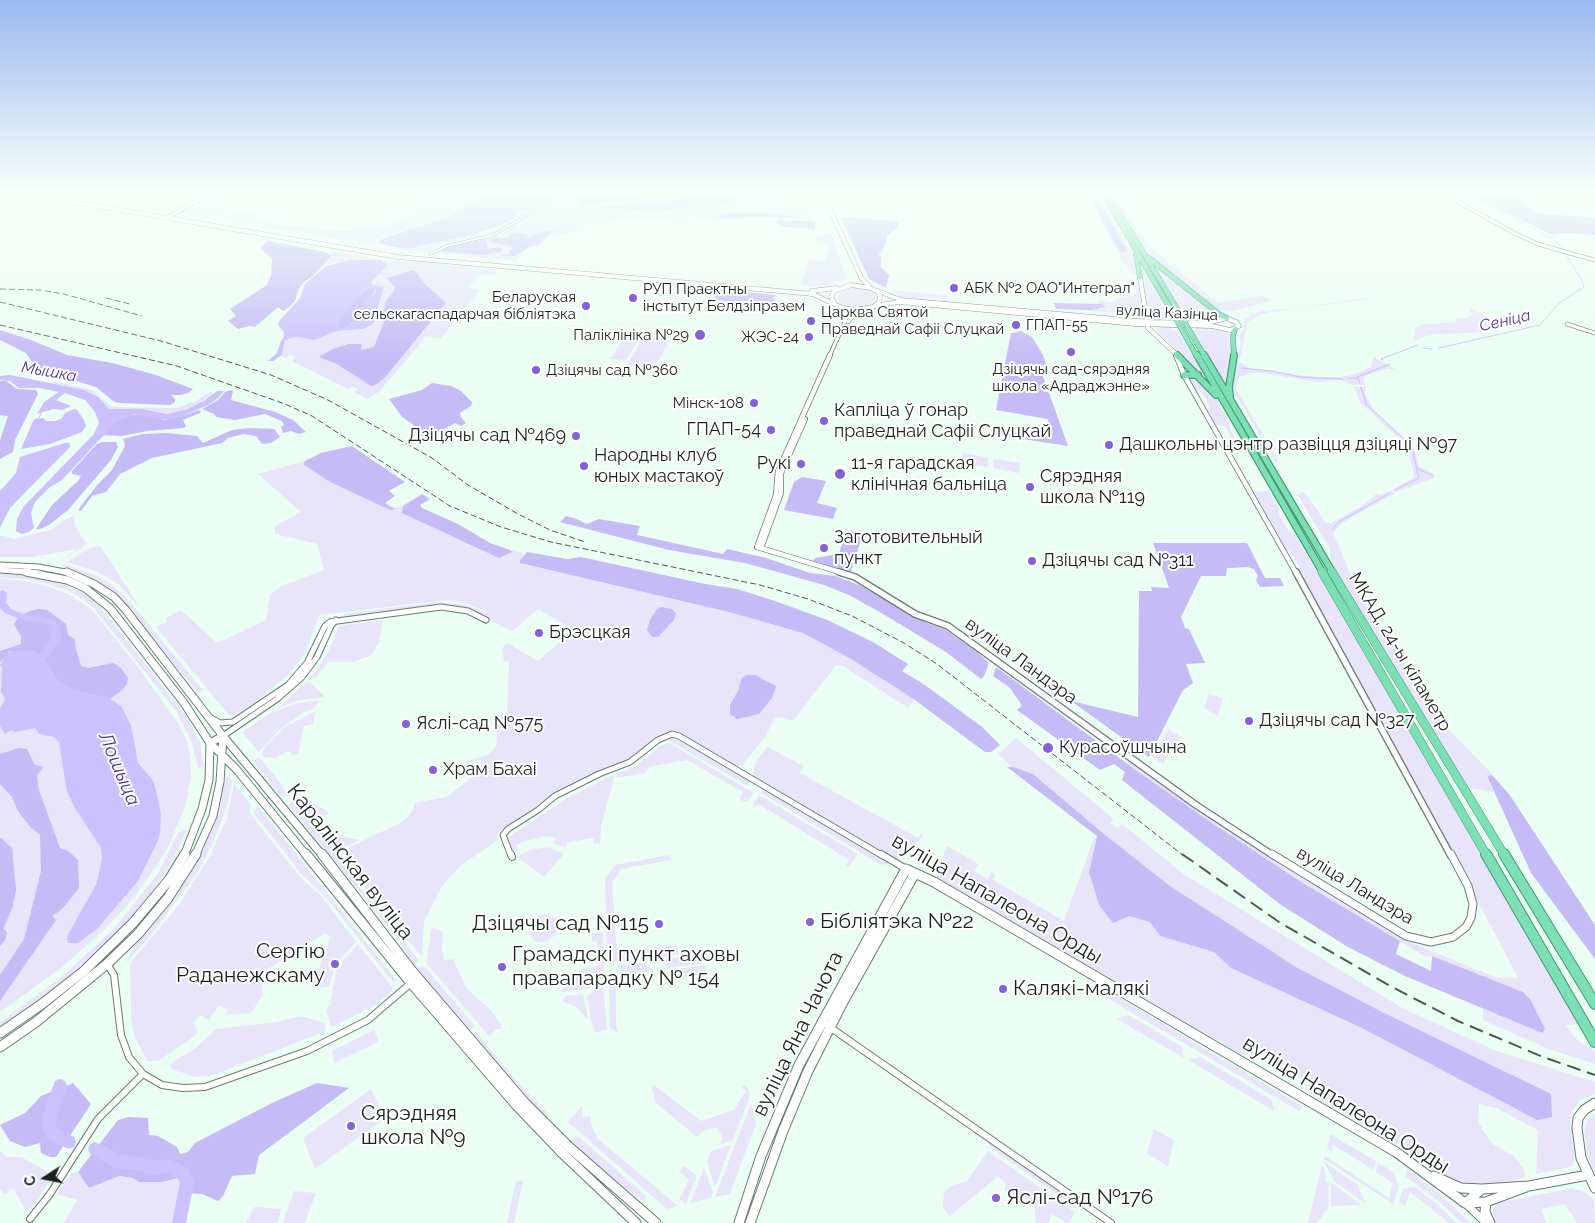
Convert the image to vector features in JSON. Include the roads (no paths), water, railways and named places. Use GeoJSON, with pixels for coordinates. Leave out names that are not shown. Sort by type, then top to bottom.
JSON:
{"type":"FeatureCollection","features":[{"type":"Feature","properties":{"kind":"highway"},"geometry":{"type":"LineString","coordinates":[[1134,247],[1140,277]]}},
{"type":"Feature","properties":{"kind":"highway","name":"МКАД, 24-ы кіламетр"},"geometry":{"type":"LineString","coordinates":[[1134,247],[1595,1042]]}},
{"type":"Feature","properties":{"kind":"highway","name":"МКАД, 24-ы кіламетр"},"geometry":{"type":"LineString","coordinates":[[1140,247],[1338,582],[1595,1004]]}},
{"type":"Feature","properties":{"kind":"highway"},"geometry":{"type":"LineString","coordinates":[[1142,250],[1175,280],[1227,318]]}},
{"type":"Feature","properties":{"kind":"highway"},"geometry":{"type":"LineString","coordinates":[[1233,404],[1229,387],[1235,351],[1233,336],[1235,329]]}},
{"type":"Feature","properties":{"kind":"highway"},"geometry":{"type":"LineString","coordinates":[[1176,354],[1225,404]]}},
{"type":"Feature","properties":{"kind":"highway"},"geometry":{"type":"LineString","coordinates":[[1184,375],[1198,375]]}},
{"type":"Feature","properties":{"kind":"main road"},"geometry":{"type":"LineString","coordinates":[[341,247],[449,261],[810,291],[840,288],[855,280],[855,272],[845,247]]}},
{"type":"Feature","properties":{"kind":"main road"},"geometry":{"type":"LineString","coordinates":[[847,247],[862,279],[874,290],[880,299],[873,306]]}},
{"type":"Feature","properties":{"kind":"main road"},"geometry":{"type":"LineString","coordinates":[[594,273],[811,294],[834,302],[840,307],[862,310]]}},
{"type":"Feature","properties":{"kind":"main road"},"geometry":{"type":"LineString","coordinates":[[1140,277],[1145,314],[1149,323],[1176,354]]}},
{"type":"Feature","properties":{"kind":"main road"},"geometry":{"type":"LineString","coordinates":[[1140,277],[1144,281],[1149,323]]}},
{"type":"Feature","properties":{"kind":"main road","name":"вуліца Казінца"},"geometry":{"type":"LineString","coordinates":[[846,286],[864,286],[903,300],[1134,320],[1149,323],[1202,323],[1227,318],[1238,325],[1235,329],[1220,328],[1149,323],[899,302],[873,306],[862,310]]}},
{"type":"Feature","properties":{"kind":"main road"},"geometry":{"type":"LineString","coordinates":[[834,302],[832,294],[840,288]]}},
{"type":"Feature","properties":{"kind":"main road"},"geometry":{"type":"LineString","coordinates":[[1134,320],[1145,314]]}},
{"type":"Feature","properties":{"kind":"main road"},"geometry":{"type":"LineString","coordinates":[[1216,321],[1220,328]]}},
{"type":"Feature","properties":{"kind":"main road","name":"Каралінская вуліца"},"geometry":{"type":"LineString","coordinates":[[0,565],[54,570],[82,578],[114,597],[223,736],[342,879],[414,980],[524,1112],[561,1152],[636,1223]]}},
{"type":"Feature","properties":{"kind":"main road","name":"Каралінская вуліца"},"geometry":{"type":"LineString","coordinates":[[0,570],[38,573],[67,580],[85,588],[110,608],[197,721],[210,743],[232,765],[332,887],[414,980],[524,1102],[569,1147],[656,1223]]}},
{"type":"Feature","properties":{"kind":"main road"},"geometry":{"type":"LineString","coordinates":[[138,644],[142,640],[148,639]]}},
{"type":"Feature","properties":{"kind":"main road"},"geometry":{"type":"LineString","coordinates":[[0,1033],[55,994],[99,958],[151,903],[169,880],[186,853],[205,799],[209,780],[210,743],[223,736],[223,755],[213,816],[194,858],[173,892],[153,917],[107,964],[48,1013],[0,1047]]}},
{"type":"Feature","properties":{"kind":"main road"},"geometry":{"type":"LineString","coordinates":[[221,770],[225,765],[232,765]]}},
{"type":"Feature","properties":{"kind":"main road","name":"вуліца Напалеона Орды"},"geometry":{"type":"LineString","coordinates":[[906,869],[934,882],[1396,1152],[1465,1203]]}},
{"type":"Feature","properties":{"kind":"main road","name":"вуліца Яна Чачота"},"geometry":{"type":"LineString","coordinates":[[739,1223],[779,1108],[821,1021],[906,869]]}},
{"type":"Feature","properties":{"kind":"main road","name":"вуліца Яна Чачота"},"geometry":{"type":"LineString","coordinates":[[750,1223],[789,1114],[808,1071],[916,874]]}},
{"type":"Feature","properties":{"kind":"main road"},"geometry":{"type":"LineString","coordinates":[[332,887],[342,879]]}},
{"type":"Feature","properties":{"kind":"main road"},"geometry":{"type":"LineString","coordinates":[[99,958],[107,964]]}},
{"type":"Feature","properties":{"kind":"main road"},"geometry":{"type":"LineString","coordinates":[[1595,1103],[1584,1110],[1578,1118],[1577,1128],[1581,1158],[1595,1188]]}},
{"type":"Feature","properties":{"kind":"main road"},"geometry":{"type":"LineString","coordinates":[[1422,1170],[1461,1188],[1482,1189],[1529,1186],[1588,1175]]}},
{"type":"Feature","properties":{"kind":"main road"},"geometry":{"type":"LineString","coordinates":[[1465,1203],[1486,1202],[1503,1198],[1529,1186]]}},
{"type":"Feature","properties":{"kind":"main road"},"geometry":{"type":"LineString","coordinates":[[1465,1203],[1482,1189]]}},
{"type":"Feature","properties":{"kind":"main road"},"geometry":{"type":"LineString","coordinates":[[1486,1202],[1485,1212],[1490,1223]]}},
{"type":"Feature","properties":{"kind":"street"},"geometry":{"type":"LineString","coordinates":[[430,254],[445,247]]}},
{"type":"Feature","properties":{"kind":"street"},"geometry":{"type":"LineString","coordinates":[[1549,247],[1595,260]]}},
{"type":"Feature","properties":{"kind":"street"},"geometry":{"type":"LineString","coordinates":[[759,547],[776,495],[778,471],[847,317],[845,310],[840,307]]}},
{"type":"Feature","properties":{"kind":"street"},"geometry":{"type":"LineString","coordinates":[[759,547],[781,493],[781,473],[850,317],[862,310]]}},
{"type":"Feature","properties":{"kind":"street"},"geometry":{"type":"LineString","coordinates":[[1567,324],[1595,333]]}},
{"type":"Feature","properties":{"kind":"street"},"geometry":{"type":"LineString","coordinates":[[1176,354],[1184,375]]}},
{"type":"Feature","properties":{"kind":"street","name":"вуліца Ландэра"},"geometry":{"type":"LineString","coordinates":[[759,547],[855,578],[915,614],[948,626],[1188,800],[1266,851],[1406,936],[1431,942],[1453,937],[1466,927],[1472,918],[1473,904],[1468,886],[1251,491],[1184,375]]}},
{"type":"Feature","properties":{"kind":"street"},"geometry":{"type":"LineString","coordinates":[[209,717],[220,723],[233,722],[288,684],[307,663],[325,626],[337,620],[448,607],[468,611],[486,620]]}},
{"type":"Feature","properties":{"kind":"street"},"geometry":{"type":"LineString","coordinates":[[223,736],[277,699],[302,677],[317,657],[331,626],[337,620]]}},
{"type":"Feature","properties":{"kind":"street","name":"вуліца Напалеона Орды"},"geometry":{"type":"LineString","coordinates":[[512,856],[503,836],[508,829],[556,796],[575,785],[630,762],[658,740],[672,734],[679,736],[906,869]]}},
{"type":"Feature","properties":{"kind":"street"},"geometry":{"type":"LineString","coordinates":[[107,964],[114,975],[123,1046],[128,1057],[143,1074],[162,1085],[183,1088],[205,1087],[230,1080],[307,1051],[348,1031],[379,1012],[414,980]]}},
{"type":"Feature","properties":{"kind":"street"},"geometry":{"type":"LineString","coordinates":[[821,1021],[1111,1223]]}},
{"type":"Feature","properties":{"kind":"street"},"geometry":{"type":"LineString","coordinates":[[30,1219],[50,1194],[98,1119],[143,1074]]}},
{"type":"Feature","properties":{"kind":"street","name":"вуліца Напалеона Орды"},"geometry":{"type":"LineString","coordinates":[[1465,1203],[1486,1223]]}},
{"type":"Feature","properties":{"kind":"water"},"geometry":{"type":"Polygon","coordinates":[[[349,260],[380,260],[387,264],[371,282],[373,285],[384,286],[373,324],[363,329],[337,331],[314,340],[299,337],[290,338],[285,341],[282,355],[273,361],[268,361],[277,353],[284,336],[284,332],[278,325],[279,321],[300,298],[305,284],[326,266],[349,260]],[[367,287],[346,311],[337,326],[338,328],[350,326],[356,314],[375,293],[376,288],[367,287]]]}},
{"type":"Feature","properties":{"kind":"water"},"geometry":{"type":"Polygon","coordinates":[[[10,375],[84,390],[98,397],[109,409],[142,409],[167,414],[188,409],[217,391],[224,391],[208,405],[178,418],[160,420],[134,414],[117,421],[62,480],[50,487],[35,502],[31,513],[34,528],[29,532],[21,534],[16,531],[17,519],[24,506],[94,434],[99,423],[95,412],[85,400],[65,393],[56,400],[71,406],[63,410],[53,409],[37,414],[44,402],[59,392],[40,388],[19,388],[10,381],[0,380],[0,376],[10,375]]]}},
{"type":"Feature","properties":{"kind":"water"},"geometry":{"type":"Polygon","coordinates":[[[74,409],[77,410],[84,420],[86,426],[82,432],[50,444],[21,449],[34,419],[43,418],[46,421],[55,421],[61,419],[65,413],[74,409]]]}},
{"type":"Feature","properties":{"kind":"water"},"geometry":{"type":"Polygon","coordinates":[[[70,443],[70,447],[10,508],[0,528],[0,491],[16,473],[20,457],[70,443]]]}},
{"type":"Feature","properties":{"kind":"water"},"geometry":{"type":"Polygon","coordinates":[[[16,650],[33,652],[43,658],[58,681],[72,690],[110,699],[121,706],[131,725],[138,763],[152,779],[155,786],[161,814],[160,833],[157,843],[138,881],[97,929],[78,943],[68,943],[67,936],[97,883],[102,858],[101,848],[67,792],[59,742],[54,737],[39,734],[35,728],[15,732],[11,730],[5,734],[0,726],[0,709],[5,699],[1,692],[2,668],[0,665],[5,654],[16,650]]]}},
{"type":"Feature","properties":{"kind":"waterway","name":"Сеніца"},"geometry":{"type":"LineString","coordinates":[[1439,348],[1540,325],[1559,303],[1583,288],[1584,284],[1565,253]]}},
{"type":"Feature","properties":{"kind":"waterway"},"geometry":{"type":"LineString","coordinates":[[1383,360],[1381,359],[1418,345]]}},
{"type":"Feature","properties":{"kind":"waterway","name":"Сеніца"},"geometry":{"type":"LineString","coordinates":[[1423,348],[1432,349]]}},
{"type":"Feature","properties":{"kind":"waterway","name":"Сеніца"},"geometry":{"type":"LineString","coordinates":[[1360,383],[1357,377],[1390,364]]}},
{"type":"Feature","properties":{"kind":"waterway"},"geometry":{"type":"LineString","coordinates":[[1241,368],[1272,371],[1300,377],[1342,379]]}},
{"type":"Feature","properties":{"kind":"waterway"},"geometry":{"type":"LineString","coordinates":[[1348,379],[1356,378]]}},
{"type":"Feature","properties":{"kind":"waterway","name":"Сеніца"},"geometry":{"type":"LineString","coordinates":[[1361,387],[1366,404],[1411,445],[1419,478],[1395,490]]}},
{"type":"Feature","properties":{"kind":"waterway"},"geometry":{"type":"LineString","coordinates":[[38,420],[42,412]]}},
{"type":"Feature","properties":{"kind":"waterway"},"geometry":{"type":"LineString","coordinates":[[1418,469],[1433,476]]}},
{"type":"Feature","properties":{"kind":"waterway","name":"Сеніца"},"geometry":{"type":"LineString","coordinates":[[1332,529],[1339,522],[1390,493]]}},
{"type":"Feature","properties":{"kind":"waterway","name":"Лошыца"},"geometry":{"type":"LineString","coordinates":[[3,593],[2,604],[8,611],[22,617],[51,621],[54,624]]}},
{"type":"Feature","properties":{"kind":"waterway","name":"Лошыца"},"geometry":{"type":"LineString","coordinates":[[36,666],[56,640],[56,627]]}},
{"type":"Feature","properties":{"kind":"waterway","name":"Лошыца"},"geometry":{"type":"LineString","coordinates":[[60,1086],[50,1116],[49,1128],[52,1134],[69,1142]]}},
{"type":"Feature","properties":{"kind":"waterway","name":"Лошыца"},"geometry":{"type":"LineString","coordinates":[[95,1149],[119,1162],[131,1162],[156,1168],[169,1166],[183,1174],[187,1183],[179,1223]]}},
{"type":"Feature","properties":{"kind":"railway"},"geometry":{"type":"LineString","coordinates":[[0,289],[40,290],[64,294],[142,316]]}},
{"type":"Feature","properties":{"kind":"railway"},"geometry":{"type":"LineString","coordinates":[[106,298],[130,304]]}},
{"type":"Feature","properties":{"kind":"railway"},"geometry":{"type":"LineString","coordinates":[[0,302],[161,341],[271,375],[328,400],[432,458],[468,485],[518,514],[550,530],[585,542]]}},
{"type":"Feature","properties":{"kind":"railway"},"geometry":{"type":"LineString","coordinates":[[0,325],[177,366],[285,404],[312,416],[450,506],[501,527],[551,542],[760,585],[808,599],[852,616],[904,643],[937,664],[1184,856]]}},
{"type":"Feature","properties":{"kind":"railway"},"geometry":{"type":"LineString","coordinates":[[1182,854],[1279,922],[1390,986],[1458,1021],[1543,1057],[1595,1075]]}},
{"type":"Feature","properties":{"kind":"place","name":"АБК №2 ОАО\"Интеграл\""},"geometry":{"type":"Point","coordinates":[954,288]}},
{"type":"Feature","properties":{"kind":"place","name":"РУП Праектны інстытут Белдзіпразем"},"geometry":{"type":"Point","coordinates":[633,298]}},
{"type":"Feature","properties":{"kind":"place","name":"Беларуская сельскагаспадарчая бібліятэка"},"geometry":{"type":"Point","coordinates":[586,306]}},
{"type":"Feature","properties":{"kind":"place","name":"Царква Святой Праведнай Сафіі Слуцкай"},"geometry":{"type":"Point","coordinates":[811,321]}},
{"type":"Feature","properties":{"kind":"place","name":"ГПАП-55"},"geometry":{"type":"Point","coordinates":[1016,325]}},
{"type":"Feature","properties":{"kind":"place","name":"Паліклініка №29"},"geometry":{"type":"Point","coordinates":[700,335]}},
{"type":"Feature","properties":{"kind":"place","name":"ЖЭС-24"},"geometry":{"type":"Point","coordinates":[809,337]}},
{"type":"Feature","properties":{"kind":"place","name":"Дзіцячы сад-сярэдняя школа «Адраджэнне»"},"geometry":{"type":"Point","coordinates":[1071,352]}},
{"type":"Feature","properties":{"kind":"place","name":"Дзіцячы сад №360"},"geometry":{"type":"Point","coordinates":[536,370]}},
{"type":"Feature","properties":{"kind":"place","name":"Мінск-108"},"geometry":{"type":"Point","coordinates":[754,403]}},
{"type":"Feature","properties":{"kind":"place","name":"Капліца ў гонар праведнай Сафіі Слуцкай"},"geometry":{"type":"Point","coordinates":[824,421]}},
{"type":"Feature","properties":{"kind":"place","name":"ГПАП-54"},"geometry":{"type":"Point","coordinates":[771,430]}},
{"type":"Feature","properties":{"kind":"place","name":"Дзіцячы сад №469"},"geometry":{"type":"Point","coordinates":[576,436]}},
{"type":"Feature","properties":{"kind":"place","name":"Дашкольны цэнтр развіцця дзіцяці №97"},"geometry":{"type":"Point","coordinates":[1109,445]}},
{"type":"Feature","properties":{"kind":"place","name":"Рукі"},"geometry":{"type":"Point","coordinates":[801,464]}},
{"type":"Feature","properties":{"kind":"place","name":"Народны клуб юных мастакоў"},"geometry":{"type":"Point","coordinates":[584,466]}},
{"type":"Feature","properties":{"kind":"place","name":"11-я гарадская клінічная бальніца"},"geometry":{"type":"Point","coordinates":[840,474]}},
{"type":"Feature","properties":{"kind":"place","name":"Сярэдняя школа №119"},"geometry":{"type":"Point","coordinates":[1030,487]}},
{"type":"Feature","properties":{"kind":"place","name":"Заготовительный пункт"},"geometry":{"type":"Point","coordinates":[824,548]}},
{"type":"Feature","properties":{"kind":"place","name":"Дзіцячы сад №311"},"geometry":{"type":"Point","coordinates":[1032,561]}},
{"type":"Feature","properties":{"kind":"place","name":"Брэсцкая"},"geometry":{"type":"Point","coordinates":[539,633]}},
{"type":"Feature","properties":{"kind":"place","name":"Дзіцячы сад №327"},"geometry":{"type":"Point","coordinates":[1249,721]}},
{"type":"Feature","properties":{"kind":"place","name":"Яслі-сад №575"},"geometry":{"type":"Point","coordinates":[406,724]}},
{"type":"Feature","properties":{"kind":"place","name":"Курасоўшчына"},"geometry":{"type":"Point","coordinates":[1048,748]}},
{"type":"Feature","properties":{"kind":"place","name":"Храм Бахаі"},"geometry":{"type":"Point","coordinates":[433,770]}},
{"type":"Feature","properties":{"kind":"place","name":"Бібліятэка №22"},"geometry":{"type":"Point","coordinates":[810,922]}},
{"type":"Feature","properties":{"kind":"place","name":"Дзіцячы сад №115"},"geometry":{"type":"Point","coordinates":[659,924]}},
{"type":"Feature","properties":{"kind":"place","name":"Сергію Раданежскаму"},"geometry":{"type":"Point","coordinates":[335,964]}},
{"type":"Feature","properties":{"kind":"place","name":"Грамадскі пункт аховы правапарадку № 154"},"geometry":{"type":"Point","coordinates":[502,967]}},
{"type":"Feature","properties":{"kind":"place","name":"Калякі-малякі"},"geometry":{"type":"Point","coordinates":[1003,989]}},
{"type":"Feature","properties":{"kind":"place","name":"Сярэдняя школа №9"},"geometry":{"type":"Point","coordinates":[351,1126]}},
{"type":"Feature","properties":{"kind":"place","name":"Яслі-сад №176"},"geometry":{"type":"Point","coordinates":[996,1198]}},
{"type":"Feature","properties":{"kind":"water label","name":"Мышка"},"geometry":{"type":"Point","coordinates":[49,372]}}]}
